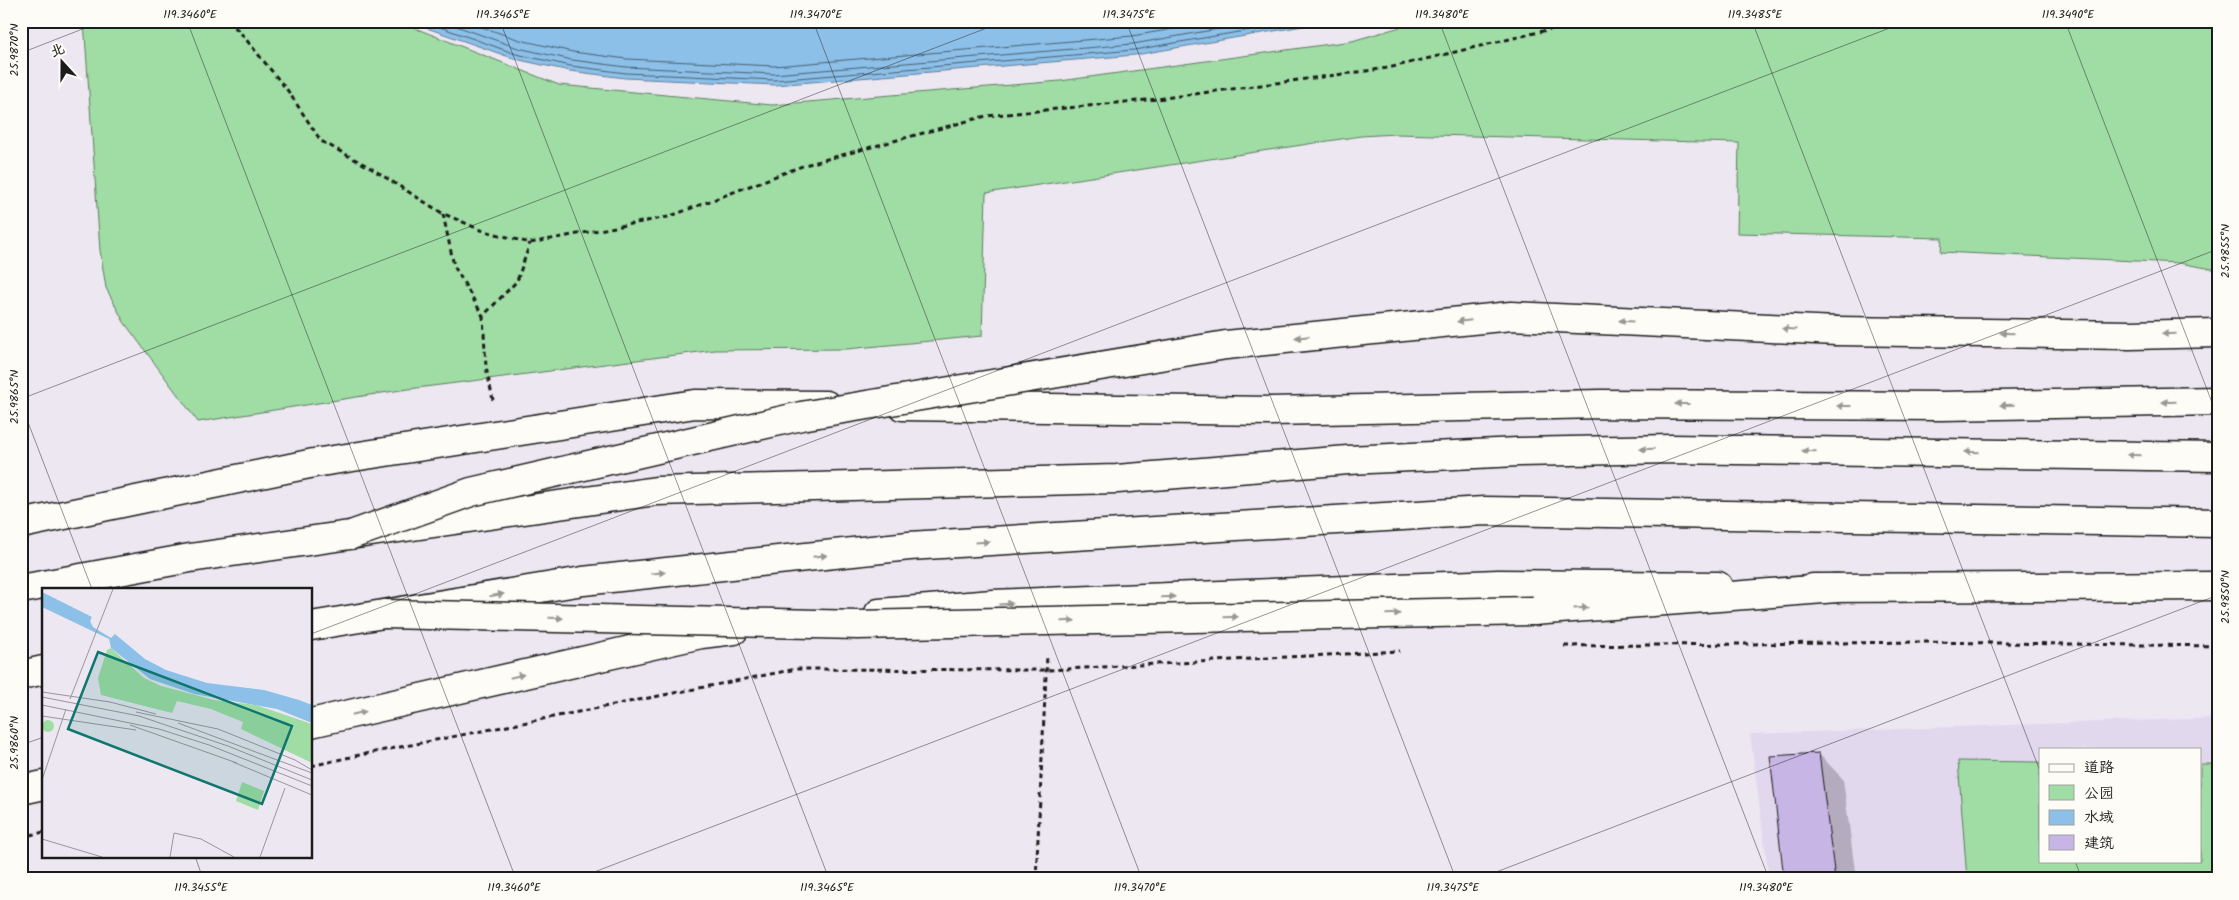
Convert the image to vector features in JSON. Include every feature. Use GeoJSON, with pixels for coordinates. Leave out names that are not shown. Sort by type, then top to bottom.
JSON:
{"type":"FeatureCollection","features":[{"type":"Feature","properties":{"kind":"main road"},"geometry":{"type":"LineString","coordinates":[[351,535],[471,492],[801,416],[1226,344],[1511,316],[1837,331],[2130,335],[2218,333]]}},
{"type":"Feature","properties":{"kind":"main road"},"geometry":{"type":"LineString","coordinates":[[21,524],[314,462],[695,404],[1271,411],[1600,404],[1942,406],[2218,401]]}},
{"type":"Feature","properties":{"kind":"main road"},"geometry":{"type":"LineString","coordinates":[[21,589],[190,558],[656,491],[1117,479],[1348,460],[1518,452],[1672,449],[2218,457]]}},
{"type":"Feature","properties":{"kind":"main road"},"geometry":{"type":"LineString","coordinates":[[312,626],[583,581],[909,546],[1484,511],[2218,523]]}},
{"type":"Feature","properties":{"kind":"main road"},"geometry":{"type":"LineString","coordinates":[[312,724],[700,634],[821,618],[1050,602],[1498,584],[1837,588],[2218,586]]}},
{"type":"Feature","properties":{"kind":"main road"},"geometry":{"type":"LineString","coordinates":[[385,614],[858,625],[1532,611],[1837,588]]}},
{"type":"Feature","properties":{"kind":"main road"},"geometry":{"type":"LineString","coordinates":[[21,674],[42,670]]}},
{"type":"Feature","properties":{"kind":"main road"},"geometry":{"type":"LineString","coordinates":[[21,790],[42,785]]}},
{"type":"Feature","properties":{"kind":"path"},"geometry":{"type":"LineString","coordinates":[[228,21],[240,32],[288,91],[321,141],[369,167],[442,213],[481,230],[530,243],[668,217],[805,165],[986,116],[1157,99],[1388,68],[1585,21]]}},
{"type":"Feature","properties":{"kind":"path"},"geometry":{"type":"LineString","coordinates":[[442,213],[454,266],[484,316],[486,367],[500,435]]}},
{"type":"Feature","properties":{"kind":"path"},"geometry":{"type":"LineString","coordinates":[[484,316],[517,281],[530,243]]}},
{"type":"Feature","properties":{"kind":"path"},"geometry":{"type":"LineString","coordinates":[[1036,879],[1050,602]]}},
{"type":"Feature","properties":{"kind":"path"},"geometry":{"type":"LineString","coordinates":[[1557,646],[1922,642],[2218,646]]}},
{"type":"Feature","properties":{"kind":"path"},"geometry":{"type":"LineString","coordinates":[[312,766],[796,669],[1047,670],[1410,650]]}},
{"type":"Feature","properties":{"kind":"path"},"geometry":{"type":"LineString","coordinates":[[21,837],[42,832]]}},
{"type":"Feature","properties":{"kind":"shaded area"},"geometry":{"type":"Polygon","coordinates":[[[2218,718],[2218,879],[1769,879],[1750,734],[2218,718]]]}},
{"type":"Feature","properties":{"kind":"green space"},"geometry":{"type":"Polygon","coordinates":[[[84,21],[397,21],[559,85],[772,105],[1060,81],[1352,41],[1421,21],[2218,21],[2218,270],[2179,263],[1941,252],[1942,238],[1737,233],[1739,143],[1396,134],[1361,136],[986,193],[982,336],[847,349],[715,350],[401,390],[198,422],[124,322],[106,288],[100,250],[84,21]]]}},
{"type":"Feature","properties":{"kind":"green space"},"geometry":{"type":"Polygon","coordinates":[[[1958,761],[2039,762],[2039,862],[2202,862],[2202,764],[2213,764],[2218,879],[1967,879],[1958,761]]]}},
{"type":"Feature","properties":{"kind":"water"},"geometry":{"type":"Polygon","coordinates":[[[407,21],[1332,21],[1135,55],[775,85],[625,78],[570,71],[515,59],[407,21]]]}},
{"type":"Feature","properties":{"kind":"building"},"geometry":{"type":"Polygon","coordinates":[[[1819,753],[1835,879],[1784,879],[1770,756],[1819,753]]]}}]}
